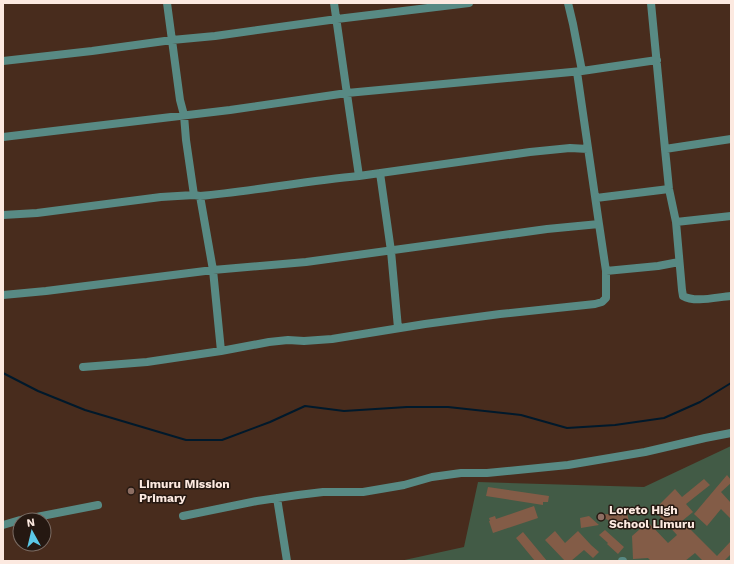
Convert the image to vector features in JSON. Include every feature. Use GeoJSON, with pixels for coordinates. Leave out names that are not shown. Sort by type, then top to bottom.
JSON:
{"type":"FeatureCollection","features":[{"type":"Feature","properties":{"kind":"street"},"geometry":{"type":"LineString","coordinates":[[167,3],[180,100],[184,115],[186,140],[213,270],[221,351]]}},
{"type":"Feature","properties":{"kind":"street"},"geometry":{"type":"LineString","coordinates":[[334,3],[359,176]]}},
{"type":"Feature","properties":{"kind":"street"},"geometry":{"type":"LineString","coordinates":[[3,61],[215,36],[469,3]]}},
{"type":"Feature","properties":{"kind":"street"},"geometry":{"type":"LineString","coordinates":[[83,367],[147,362],[269,342],[332,339],[500,314],[596,304],[602,302],[606,298],[606,271],[588,149],[574,24],[568,3]]}},
{"type":"Feature","properties":{"kind":"street"},"geometry":{"type":"LineString","coordinates":[[651,3],[669,189],[676,222],[683,296],[694,300],[731,296]]}},
{"type":"Feature","properties":{"kind":"street"},"geometry":{"type":"LineString","coordinates":[[3,137],[236,109],[347,93],[580,72],[657,60]]}},
{"type":"Feature","properties":{"kind":"street"},"geometry":{"type":"LineString","coordinates":[[665,149],[731,139]]}},
{"type":"Feature","properties":{"kind":"street"},"geometry":{"type":"LineString","coordinates":[[3,215],[37,213],[161,197],[197,196],[241,192],[530,152],[570,148],[588,149]]}},
{"type":"Feature","properties":{"kind":"street"},"geometry":{"type":"LineString","coordinates":[[380,173],[391,251],[398,328]]}},
{"type":"Feature","properties":{"kind":"street"},"geometry":{"type":"LineString","coordinates":[[596,198],[669,189]]}},
{"type":"Feature","properties":{"kind":"street"},"geometry":{"type":"LineString","coordinates":[[676,222],[731,216]]}},
{"type":"Feature","properties":{"kind":"street"},"geometry":{"type":"LineString","coordinates":[[3,295],[213,270],[306,262],[547,229],[599,224]]}},
{"type":"Feature","properties":{"kind":"street"},"geometry":{"type":"LineString","coordinates":[[606,271],[658,266],[680,262]]}},
{"type":"Feature","properties":{"kind":"street"},"geometry":{"type":"LineString","coordinates":[[183,516],[298,495],[324,492],[363,492],[404,485],[432,477],[461,473],[487,473],[568,465],[645,452],[731,433]]}},
{"type":"Feature","properties":{"kind":"street"},"geometry":{"type":"LineString","coordinates":[[277,498],[287,561]]}},
{"type":"Feature","properties":{"kind":"street"},"geometry":{"type":"LineString","coordinates":[[52,514],[98,505]]}},
{"type":"Feature","properties":{"kind":"green space","name":"Loreto High School Limuru"},"geometry":{"type":"Polygon","coordinates":[[[731,446],[731,561],[400,561],[464,547],[478,482],[644,487],[731,446]]]}},
{"type":"Feature","properties":{"kind":"building"},"geometry":{"type":"Polygon","coordinates":[[[727,475],[731,480],[731,483],[721,492],[731,503],[731,519],[721,509],[707,526],[694,514],[727,475]]]}},
{"type":"Feature","properties":{"kind":"building"},"geometry":{"type":"Polygon","coordinates":[[[704,479],[710,485],[686,504],[693,512],[682,521],[717,556],[731,541],[731,554],[724,561],[703,561],[695,553],[685,561],[651,561],[648,558],[633,559],[632,536],[648,522],[668,543],[677,535],[654,510],[675,489],[682,497],[704,479]]]}},
{"type":"Feature","properties":{"kind":"building"},"geometry":{"type":"Polygon","coordinates":[[[488,487],[549,496],[548,502],[543,502],[543,505],[486,496],[488,487]]]}},
{"type":"Feature","properties":{"kind":"building"},"geometry":{"type":"Polygon","coordinates":[[[534,506],[538,518],[493,533],[489,518],[495,516],[496,519],[534,506]]]}},
{"type":"Feature","properties":{"kind":"building"},"geometry":{"type":"Polygon","coordinates":[[[627,512],[629,522],[622,522],[618,526],[599,515],[627,512]]]}},
{"type":"Feature","properties":{"kind":"building"},"geometry":{"type":"Polygon","coordinates":[[[589,516],[599,525],[581,528],[580,518],[589,516]]]}},
{"type":"Feature","properties":{"kind":"building"},"geometry":{"type":"Polygon","coordinates":[[[605,530],[624,547],[618,554],[599,535],[605,530]]]}},
{"type":"Feature","properties":{"kind":"building"},"geometry":{"type":"Polygon","coordinates":[[[555,531],[565,543],[578,531],[599,552],[593,558],[584,550],[571,561],[565,561],[545,540],[555,531]]]}},
{"type":"Feature","properties":{"kind":"building"},"geometry":{"type":"Polygon","coordinates":[[[523,532],[547,561],[535,561],[516,538],[523,532]]]}},
{"type":"Feature","properties":{"kind":"waterway"},"geometry":{"type":"LineString","coordinates":[[3,373],[38,391],[85,410],[186,440],[222,440],[270,422],[305,406],[344,411],[407,407],[448,407],[521,415],[567,428],[615,425],[664,418],[700,402],[731,383]]}},
{"type":"Feature","properties":{"kind":"place","name":"Limuru Mission Primary"},"geometry":{"type":"Point","coordinates":[131,491]}},
{"type":"Feature","properties":{"kind":"place","name":"Loreto High School Limuru"},"geometry":{"type":"Point","coordinates":[601,517]}}]}
